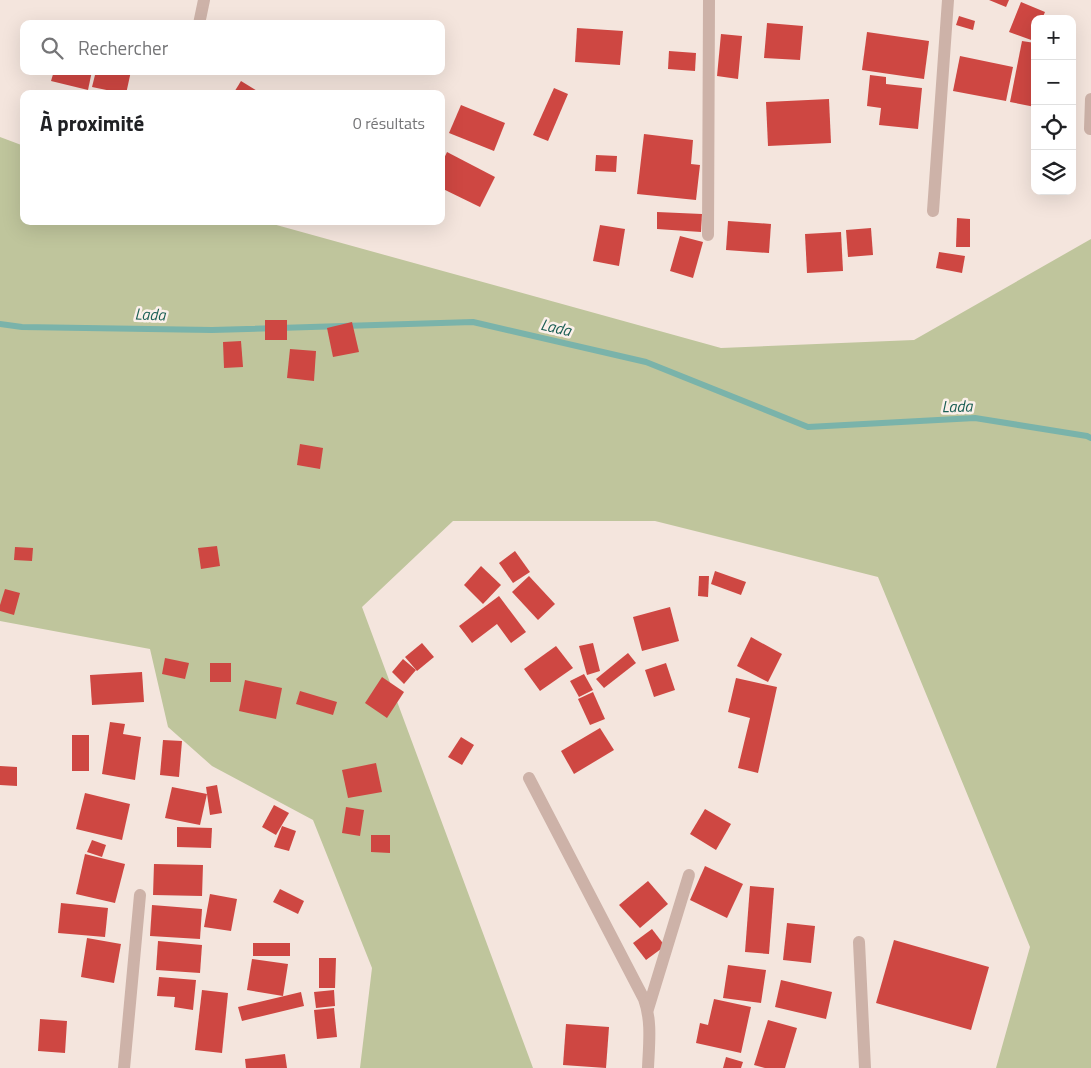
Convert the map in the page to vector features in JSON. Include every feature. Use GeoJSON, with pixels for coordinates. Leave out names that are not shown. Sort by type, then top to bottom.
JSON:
{"type":"FeatureCollection","features":[{"type":"Feature","properties":{"kind":"street"},"geometry":{"type":"LineString","coordinates":[[200,20],[204,0]]}},
{"type":"Feature","properties":{"kind":"street"},"geometry":{"type":"LineString","coordinates":[[708,234],[709,0]]}},
{"type":"Feature","properties":{"kind":"street"},"geometry":{"type":"LineString","coordinates":[[933,212],[948,0]]}},
{"type":"Feature","properties":{"kind":"street"},"geometry":{"type":"LineString","coordinates":[[1090,129],[1091,100]]}},
{"type":"Feature","properties":{"kind":"street"},"geometry":{"type":"LineString","coordinates":[[530,778],[644,998],[648,1009],[650,1030],[648,1068]]}},
{"type":"Feature","properties":{"kind":"street"},"geometry":{"type":"LineString","coordinates":[[648,1009],[689,875]]}},
{"type":"Feature","properties":{"kind":"street"},"geometry":{"type":"LineString","coordinates":[[124,1068],[140,895]]}},
{"type":"Feature","properties":{"kind":"street"},"geometry":{"type":"LineString","coordinates":[[858,942],[865,1068]]}},
{"type":"Feature","properties":{"kind":"green space"},"geometry":{"type":"Polygon","coordinates":[[[0,137],[20,144],[20,225],[276,225],[721,348],[914,340],[1091,239],[1091,1068],[996,1068],[1030,947],[878,577],[655,521],[453,521],[362,607],[533,1068],[360,1068],[372,968],[313,820],[212,766],[168,727],[150,649],[0,621],[0,137]]]}},
{"type":"Feature","properties":{"kind":"building"},"geometry":{"type":"Polygon","coordinates":[[[989,0],[1009,0],[1006,7],[989,0]]]}},
{"type":"Feature","properties":{"kind":"building"},"geometry":{"type":"Polygon","coordinates":[[[1021,2],[1045,12],[1044,15],[1031,15],[1031,40],[1009,32],[1021,2]]]}},
{"type":"Feature","properties":{"kind":"building"},"geometry":{"type":"Polygon","coordinates":[[[959,16],[975,21],[973,30],[956,25],[959,16]]]}},
{"type":"Feature","properties":{"kind":"building"},"geometry":{"type":"Polygon","coordinates":[[[767,23],[803,26],[800,60],[764,58],[767,23]]]}},
{"type":"Feature","properties":{"kind":"building"},"geometry":{"type":"Polygon","coordinates":[[[577,28],[623,31],[620,65],[575,62],[577,28]]]}},
{"type":"Feature","properties":{"kind":"building"},"geometry":{"type":"Polygon","coordinates":[[[867,32],[929,41],[924,79],[862,70],[867,32]]]}},
{"type":"Feature","properties":{"kind":"building"},"geometry":{"type":"Polygon","coordinates":[[[721,34],[742,36],[738,79],[717,76],[721,34]]]}},
{"type":"Feature","properties":{"kind":"building"},"geometry":{"type":"Polygon","coordinates":[[[1022,41],[1031,42],[1031,106],[1010,102],[1022,41]]]}},
{"type":"Feature","properties":{"kind":"building"},"geometry":{"type":"Polygon","coordinates":[[[669,51],[696,53],[695,71],[668,69],[669,51]]]}},
{"type":"Feature","properties":{"kind":"building"},"geometry":{"type":"Polygon","coordinates":[[[960,56],[1013,67],[1006,101],[953,91],[960,56]]]}},
{"type":"Feature","properties":{"kind":"building"},"geometry":{"type":"Polygon","coordinates":[[[53,75],[91,75],[88,90],[51,81],[53,75]]]}},
{"type":"Feature","properties":{"kind":"building"},"geometry":{"type":"Polygon","coordinates":[[[95,75],[130,75],[127,90],[107,90],[92,87],[95,75]]]}},
{"type":"Feature","properties":{"kind":"building"},"geometry":{"type":"Polygon","coordinates":[[[870,75],[886,77],[886,84],[922,88],[918,129],[879,125],[881,108],[867,106],[870,75]]]}},
{"type":"Feature","properties":{"kind":"building"},"geometry":{"type":"Polygon","coordinates":[[[241,81],[256,90],[235,90],[241,81]]]}},
{"type":"Feature","properties":{"kind":"building"},"geometry":{"type":"Polygon","coordinates":[[[554,88],[568,94],[548,141],[533,135],[554,88]]]}},
{"type":"Feature","properties":{"kind":"building"},"geometry":{"type":"Polygon","coordinates":[[[829,99],[831,143],[768,146],[766,102],[829,99]]]}},
{"type":"Feature","properties":{"kind":"building"},"geometry":{"type":"Polygon","coordinates":[[[461,105],[505,123],[494,151],[449,133],[461,105]]]}},
{"type":"Feature","properties":{"kind":"building"},"geometry":{"type":"Polygon","coordinates":[[[644,134],[693,140],[691,164],[700,165],[696,200],[637,194],[644,134]]]}},
{"type":"Feature","properties":{"kind":"building"},"geometry":{"type":"Polygon","coordinates":[[[447,152],[495,177],[480,207],[445,190],[445,156],[447,152]]]}},
{"type":"Feature","properties":{"kind":"building"},"geometry":{"type":"Polygon","coordinates":[[[596,155],[617,156],[616,172],[595,171],[596,155]]]}},
{"type":"Feature","properties":{"kind":"building"},"geometry":{"type":"Polygon","coordinates":[[[657,212],[702,214],[701,232],[657,229],[657,212]]]}},
{"type":"Feature","properties":{"kind":"building"},"geometry":{"type":"Polygon","coordinates":[[[957,218],[970,219],[970,247],[956,247],[957,218]]]}},
{"type":"Feature","properties":{"kind":"building"},"geometry":{"type":"Polygon","coordinates":[[[728,221],[771,224],[769,253],[726,250],[728,221]]]}},
{"type":"Feature","properties":{"kind":"building"},"geometry":{"type":"Polygon","coordinates":[[[600,225],[625,229],[619,266],[593,261],[600,225]]]}},
{"type":"Feature","properties":{"kind":"building"},"geometry":{"type":"Polygon","coordinates":[[[871,228],[873,255],[848,257],[846,230],[871,228]]]}},
{"type":"Feature","properties":{"kind":"building"},"geometry":{"type":"Polygon","coordinates":[[[841,232],[843,271],[807,273],[805,234],[841,232]]]}},
{"type":"Feature","properties":{"kind":"building"},"geometry":{"type":"Polygon","coordinates":[[[680,236],[703,242],[693,278],[670,271],[680,236]]]}},
{"type":"Feature","properties":{"kind":"building"},"geometry":{"type":"Polygon","coordinates":[[[939,252],[965,256],[962,273],[936,268],[939,252]]]}},
{"type":"Feature","properties":{"kind":"building"},"geometry":{"type":"Polygon","coordinates":[[[265,320],[287,320],[287,340],[265,340],[265,320]]]}},
{"type":"Feature","properties":{"kind":"building"},"geometry":{"type":"Polygon","coordinates":[[[352,322],[359,352],[333,357],[327,328],[352,322]]]}},
{"type":"Feature","properties":{"kind":"building"},"geometry":{"type":"Polygon","coordinates":[[[241,341],[243,367],[224,368],[223,342],[241,341]]]}},
{"type":"Feature","properties":{"kind":"building"},"geometry":{"type":"Polygon","coordinates":[[[290,349],[316,351],[314,381],[287,378],[290,349]]]}},
{"type":"Feature","properties":{"kind":"building"},"geometry":{"type":"Polygon","coordinates":[[[300,444],[323,448],[320,469],[297,465],[300,444]]]}},
{"type":"Feature","properties":{"kind":"building"},"geometry":{"type":"Polygon","coordinates":[[[217,546],[220,566],[201,569],[198,548],[217,546]]]}},
{"type":"Feature","properties":{"kind":"building"},"geometry":{"type":"Polygon","coordinates":[[[15,547],[33,548],[32,561],[14,560],[15,547]]]}},
{"type":"Feature","properties":{"kind":"building"},"geometry":{"type":"Polygon","coordinates":[[[515,551],[530,572],[513,583],[499,563],[515,551]]]}},
{"type":"Feature","properties":{"kind":"building"},"geometry":{"type":"Polygon","coordinates":[[[481,566],[501,585],[483,604],[464,585],[481,566]]]}},
{"type":"Feature","properties":{"kind":"building"},"geometry":{"type":"Polygon","coordinates":[[[715,571],[746,582],[741,595],[711,584],[715,571]]]}},
{"type":"Feature","properties":{"kind":"building"},"geometry":{"type":"Polygon","coordinates":[[[529,576],[555,604],[538,620],[512,592],[529,576]]]}},
{"type":"Feature","properties":{"kind":"building"},"geometry":{"type":"Polygon","coordinates":[[[699,576],[709,576],[708,597],[698,596],[699,576]]]}},
{"type":"Feature","properties":{"kind":"building"},"geometry":{"type":"Polygon","coordinates":[[[5,589],[20,593],[14,615],[0,611],[5,589]]]}},
{"type":"Feature","properties":{"kind":"building"},"geometry":{"type":"Polygon","coordinates":[[[499,596],[526,632],[511,643],[497,624],[472,643],[459,626],[499,596]]]}},
{"type":"Feature","properties":{"kind":"building"},"geometry":{"type":"Polygon","coordinates":[[[670,607],[679,641],[642,651],[633,617],[670,607]]]}},
{"type":"Feature","properties":{"kind":"building"},"geometry":{"type":"Polygon","coordinates":[[[751,637],[782,654],[768,682],[737,666],[751,637]]]}},
{"type":"Feature","properties":{"kind":"building"},"geometry":{"type":"Polygon","coordinates":[[[422,643],[434,657],[417,671],[405,657],[422,643]]]}},
{"type":"Feature","properties":{"kind":"building"},"geometry":{"type":"Polygon","coordinates":[[[593,643],[600,671],[587,675],[579,646],[593,643]]]}},
{"type":"Feature","properties":{"kind":"building"},"geometry":{"type":"Polygon","coordinates":[[[556,646],[573,668],[540,691],[524,669],[556,646]]]}},
{"type":"Feature","properties":{"kind":"building"},"geometry":{"type":"Polygon","coordinates":[[[628,653],[636,663],[604,688],[596,679],[628,653]]]}},
{"type":"Feature","properties":{"kind":"building"},"geometry":{"type":"Polygon","coordinates":[[[165,658],[189,663],[185,679],[162,674],[165,658]]]}},
{"type":"Feature","properties":{"kind":"building"},"geometry":{"type":"Polygon","coordinates":[[[403,659],[416,670],[404,684],[392,672],[403,659]]]}},
{"type":"Feature","properties":{"kind":"building"},"geometry":{"type":"Polygon","coordinates":[[[210,663],[231,663],[231,682],[210,682],[210,663]]]}},
{"type":"Feature","properties":{"kind":"building"},"geometry":{"type":"Polygon","coordinates":[[[666,663],[675,690],[654,697],[645,670],[666,663]]]}},
{"type":"Feature","properties":{"kind":"building"},"geometry":{"type":"Polygon","coordinates":[[[142,672],[144,702],[92,705],[90,675],[142,672]]]}},
{"type":"Feature","properties":{"kind":"building"},"geometry":{"type":"Polygon","coordinates":[[[584,674],[593,690],[579,697],[570,681],[584,674]]]}},
{"type":"Feature","properties":{"kind":"building"},"geometry":{"type":"Polygon","coordinates":[[[382,677],[404,692],[387,718],[365,703],[382,677]]]}},
{"type":"Feature","properties":{"kind":"building"},"geometry":{"type":"Polygon","coordinates":[[[736,678],[777,687],[758,773],[738,768],[750,718],[728,712],[736,678]]]}},
{"type":"Feature","properties":{"kind":"building"},"geometry":{"type":"Polygon","coordinates":[[[245,680],[282,688],[276,719],[239,711],[245,680]]]}},
{"type":"Feature","properties":{"kind":"building"},"geometry":{"type":"Polygon","coordinates":[[[300,691],[337,702],[333,715],[296,704],[300,691]]]}},
{"type":"Feature","properties":{"kind":"building"},"geometry":{"type":"Polygon","coordinates":[[[593,692],[605,719],[590,725],[578,699],[593,692]]]}},
{"type":"Feature","properties":{"kind":"building"},"geometry":{"type":"Polygon","coordinates":[[[110,722],[125,724],[123,734],[141,737],[135,780],[102,774],[110,722]]]}},
{"type":"Feature","properties":{"kind":"building"},"geometry":{"type":"Polygon","coordinates":[[[600,728],[614,750],[574,774],[561,751],[600,728]]]}},
{"type":"Feature","properties":{"kind":"building"},"geometry":{"type":"Polygon","coordinates":[[[72,735],[89,735],[89,771],[72,771],[72,735]]]}},
{"type":"Feature","properties":{"kind":"building"},"geometry":{"type":"Polygon","coordinates":[[[461,737],[474,745],[462,765],[448,757],[461,737]]]}},
{"type":"Feature","properties":{"kind":"building"},"geometry":{"type":"Polygon","coordinates":[[[163,740],[182,741],[179,777],[160,775],[163,740]]]}},
{"type":"Feature","properties":{"kind":"building"},"geometry":{"type":"Polygon","coordinates":[[[376,763],[382,792],[348,798],[342,770],[376,763]]]}},
{"type":"Feature","properties":{"kind":"building"},"geometry":{"type":"Polygon","coordinates":[[[0,766],[17,767],[17,786],[0,785],[0,766]]]}},
{"type":"Feature","properties":{"kind":"building"},"geometry":{"type":"Polygon","coordinates":[[[217,785],[222,813],[210,815],[206,787],[217,785]]]}},
{"type":"Feature","properties":{"kind":"building"},"geometry":{"type":"Polygon","coordinates":[[[172,787],[207,794],[200,825],[165,818],[172,787]]]}},
{"type":"Feature","properties":{"kind":"building"},"geometry":{"type":"Polygon","coordinates":[[[85,793],[130,804],[122,840],[76,829],[85,793]]]}},
{"type":"Feature","properties":{"kind":"building"},"geometry":{"type":"Polygon","coordinates":[[[274,805],[289,813],[276,835],[262,827],[274,805]]]}},
{"type":"Feature","properties":{"kind":"building"},"geometry":{"type":"Polygon","coordinates":[[[346,807],[364,810],[360,836],[342,833],[346,807]]]}},
{"type":"Feature","properties":{"kind":"building"},"geometry":{"type":"Polygon","coordinates":[[[705,809],[731,824],[716,850],[690,834],[705,809]]]}},
{"type":"Feature","properties":{"kind":"building"},"geometry":{"type":"Polygon","coordinates":[[[282,826],[296,831],[289,851],[274,847],[282,826]]]}},
{"type":"Feature","properties":{"kind":"building"},"geometry":{"type":"Polygon","coordinates":[[[177,827],[212,828],[211,848],[177,847],[177,827]]]}},
{"type":"Feature","properties":{"kind":"building"},"geometry":{"type":"Polygon","coordinates":[[[371,835],[390,835],[390,853],[371,852],[371,835]]]}},
{"type":"Feature","properties":{"kind":"building"},"geometry":{"type":"Polygon","coordinates":[[[92,840],[106,845],[102,857],[87,852],[92,840]]]}},
{"type":"Feature","properties":{"kind":"building"},"geometry":{"type":"Polygon","coordinates":[[[85,854],[125,864],[115,903],[76,894],[85,854]]]}},
{"type":"Feature","properties":{"kind":"building"},"geometry":{"type":"Polygon","coordinates":[[[154,864],[203,865],[202,896],[153,895],[154,864]]]}},
{"type":"Feature","properties":{"kind":"building"},"geometry":{"type":"Polygon","coordinates":[[[705,866],[743,884],[727,918],[690,900],[705,866]]]}},
{"type":"Feature","properties":{"kind":"building"},"geometry":{"type":"Polygon","coordinates":[[[648,881],[668,904],[640,928],[619,905],[648,881]]]}},
{"type":"Feature","properties":{"kind":"building"},"geometry":{"type":"Polygon","coordinates":[[[750,886],[774,888],[769,954],[745,952],[750,886]]]}},
{"type":"Feature","properties":{"kind":"building"},"geometry":{"type":"Polygon","coordinates":[[[280,889],[304,901],[298,914],[273,902],[280,889]]]}},
{"type":"Feature","properties":{"kind":"building"},"geometry":{"type":"Polygon","coordinates":[[[210,894],[237,899],[231,931],[204,927],[210,894]]]}},
{"type":"Feature","properties":{"kind":"building"},"geometry":{"type":"Polygon","coordinates":[[[61,903],[108,908],[105,937],[58,933],[61,903]]]}},
{"type":"Feature","properties":{"kind":"building"},"geometry":{"type":"Polygon","coordinates":[[[152,905],[202,909],[200,939],[150,936],[152,905]]]}},
{"type":"Feature","properties":{"kind":"building"},"geometry":{"type":"Polygon","coordinates":[[[787,923],[815,926],[811,963],[783,960],[787,923]]]}},
{"type":"Feature","properties":{"kind":"building"},"geometry":{"type":"Polygon","coordinates":[[[652,929],[665,946],[646,960],[633,943],[652,929]]]}},
{"type":"Feature","properties":{"kind":"building"},"geometry":{"type":"Polygon","coordinates":[[[87,938],[121,944],[114,983],[81,977],[87,938]]]}},
{"type":"Feature","properties":{"kind":"building"},"geometry":{"type":"Polygon","coordinates":[[[894,940],[989,967],[971,1030],[876,1003],[894,940]]]}},
{"type":"Feature","properties":{"kind":"building"},"geometry":{"type":"Polygon","coordinates":[[[158,941],[202,945],[200,973],[156,970],[158,941]]]}},
{"type":"Feature","properties":{"kind":"building"},"geometry":{"type":"Polygon","coordinates":[[[253,943],[290,943],[290,956],[253,956],[253,943]]]}},
{"type":"Feature","properties":{"kind":"building"},"geometry":{"type":"Polygon","coordinates":[[[319,958],[336,958],[335,988],[319,988],[319,958]]]}},
{"type":"Feature","properties":{"kind":"building"},"geometry":{"type":"Polygon","coordinates":[[[252,959],[288,964],[283,996],[247,990],[252,959]]]}},
{"type":"Feature","properties":{"kind":"building"},"geometry":{"type":"Polygon","coordinates":[[[728,965],[766,970],[761,1003],[723,998],[728,965]]]}},
{"type":"Feature","properties":{"kind":"building"},"geometry":{"type":"Polygon","coordinates":[[[159,977],[196,980],[193,1010],[174,1007],[175,997],[157,996],[159,977]]]}},
{"type":"Feature","properties":{"kind":"building"},"geometry":{"type":"Polygon","coordinates":[[[781,980],[832,992],[826,1019],[775,1007],[781,980]]]}},
{"type":"Feature","properties":{"kind":"building"},"geometry":{"type":"Polygon","coordinates":[[[202,990],[228,993],[222,1053],[195,1050],[202,990]]]}},
{"type":"Feature","properties":{"kind":"building"},"geometry":{"type":"Polygon","coordinates":[[[334,990],[335,1006],[316,1008],[314,992],[334,990]]]}},
{"type":"Feature","properties":{"kind":"building"},"geometry":{"type":"Polygon","coordinates":[[[301,992],[304,1006],[242,1021],[238,1007],[301,992]]]}},
{"type":"Feature","properties":{"kind":"building"},"geometry":{"type":"Polygon","coordinates":[[[714,999],[751,1007],[741,1053],[696,1043],[700,1023],[708,1025],[714,999]]]}},
{"type":"Feature","properties":{"kind":"building"},"geometry":{"type":"Polygon","coordinates":[[[334,1008],[337,1037],[317,1039],[314,1010],[334,1008]]]}},
{"type":"Feature","properties":{"kind":"building"},"geometry":{"type":"Polygon","coordinates":[[[40,1019],[67,1021],[65,1053],[38,1051],[40,1019]]]}},
{"type":"Feature","properties":{"kind":"building"},"geometry":{"type":"Polygon","coordinates":[[[768,1020],[797,1028],[785,1068],[765,1068],[754,1065],[768,1020]]]}},
{"type":"Feature","properties":{"kind":"building"},"geometry":{"type":"Polygon","coordinates":[[[566,1024],[609,1027],[606,1068],[563,1065],[566,1024]]]}},
{"type":"Feature","properties":{"kind":"building"},"geometry":{"type":"Polygon","coordinates":[[[285,1054],[287,1068],[246,1068],[245,1059],[285,1054]]]}},
{"type":"Feature","properties":{"kind":"building"},"geometry":{"type":"Polygon","coordinates":[[[726,1057],[743,1062],[741,1068],[723,1068],[726,1057]]]}},
{"type":"Feature","properties":{"kind":"waterway","name":"Lada"},"geometry":{"type":"LineString","coordinates":[[0,324],[22,327],[212,330],[473,322],[646,362],[808,427],[975,418],[1091,438]]}}]}
